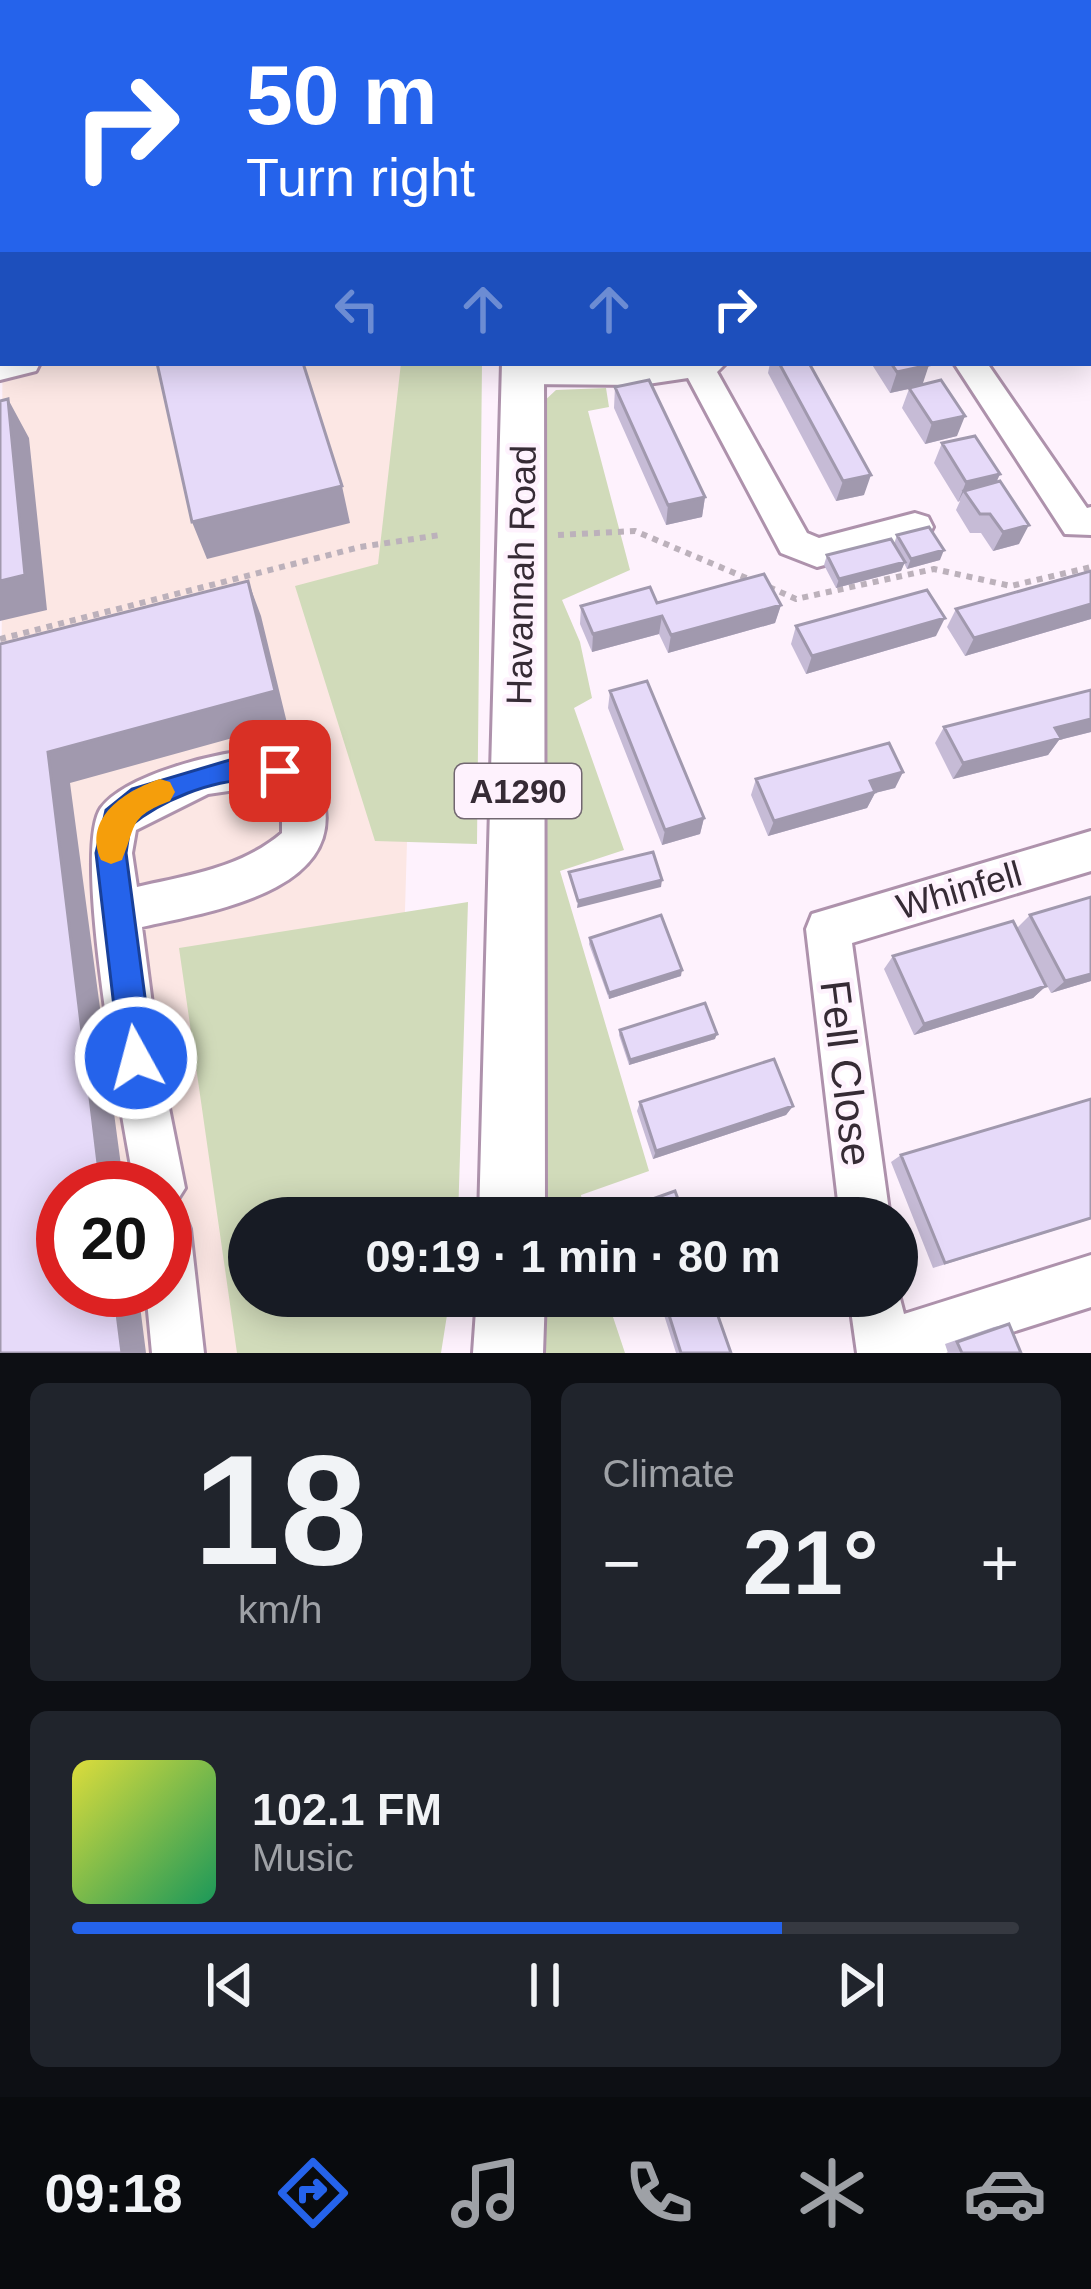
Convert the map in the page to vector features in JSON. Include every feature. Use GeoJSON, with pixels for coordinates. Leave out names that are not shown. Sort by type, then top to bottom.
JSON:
{"type":"FeatureCollection","features":[{"type":"Feature","properties":{"kind":"main road","name":"Havannah Road"},"geometry":{"type":"LineString","coordinates":[[512,1197],[523,368]]}},
{"type":"Feature","properties":{"kind":"main road"},"geometry":{"type":"LineString","coordinates":[[508,1353],[511,1317]]}},
{"type":"Feature","properties":{"kind":"street"},"geometry":{"type":"LineString","coordinates":[[523,368],[641,374],[691,366]]}},
{"type":"Feature","properties":{"kind":"street"},"geometry":{"type":"LineString","coordinates":[[704,366],[794,542],[817,553],[915,527]]}},
{"type":"Feature","properties":{"kind":"street"},"geometry":{"type":"LineString","coordinates":[[972,366],[1078,524],[1091,521]]}},
{"type":"Feature","properties":{"kind":"street"},"geometry":{"type":"LineString","coordinates":[[118,912],[266,871],[290,857],[303,842],[297,785],[280,771],[250,767],[142,798],[116,820],[111,853],[118,912],[136,1058],[155,1161]]}},
{"type":"Feature","properties":{"kind":"street","name":"Whinfell"},"geometry":{"type":"LineString","coordinates":[[828,929],[1091,851]]}},
{"type":"Feature","properties":{"kind":"street","name":"Fell Close"},"geometry":{"type":"LineString","coordinates":[[828,929],[862,1197]]}},
{"type":"Feature","properties":{"kind":"street"},"geometry":{"type":"LineString","coordinates":[[878,1317],[882,1350],[1087,1292]]}},
{"type":"Feature","properties":{"kind":"street"},"geometry":{"type":"LineString","coordinates":[[174,1317],[178,1353]]}},
{"type":"Feature","properties":{"kind":"path"},"geometry":{"type":"LineString","coordinates":[[0,639],[359,548],[440,535]]}},
{"type":"Feature","properties":{"kind":"shaded area"},"geometry":{"type":"Polygon","coordinates":[[[2,366],[421,366],[397,1197],[228,1197],[228,1317],[302,1317],[392,1353],[0,1353],[2,366]]]}},
{"type":"Feature","properties":{"kind":"green space"},"geometry":{"type":"Polygon","coordinates":[[[401,366],[482,366],[477,844],[375,841],[295,586],[378,564],[401,366]]]}},
{"type":"Feature","properties":{"kind":"green space"},"geometry":{"type":"Polygon","coordinates":[[[606,388],[609,407],[588,411],[630,570],[562,600],[580,642],[592,698],[574,708],[624,850],[560,871],[649,1171],[581,1197],[541,1197],[541,404],[556,390],[606,388]]]}},
{"type":"Feature","properties":{"kind":"green space"},"geometry":{"type":"Polygon","coordinates":[[[468,902],[459,1197],[228,1197],[228,1290],[179,948],[468,902]]]}},
{"type":"Feature","properties":{"kind":"green space"},"geometry":{"type":"Polygon","coordinates":[[[232,1317],[447,1317],[441,1353],[237,1353],[232,1317]]]}},
{"type":"Feature","properties":{"kind":"green space"},"geometry":{"type":"Polygon","coordinates":[[[541,1317],[613,1317],[625,1353],[541,1353],[541,1317]]]}},
{"type":"Feature","properties":{"kind":"building"},"geometry":{"type":"Polygon","coordinates":[[[158,366],[304,366],[342,486],[192,522],[158,366]]]}},
{"type":"Feature","properties":{"kind":"building"},"geometry":{"type":"Polygon","coordinates":[[[781,366],[811,366],[871,475],[843,481],[781,366]]]}},
{"type":"Feature","properties":{"kind":"building"},"geometry":{"type":"Polygon","coordinates":[[[893,366],[924,366],[897,372],[893,366]]]}},
{"type":"Feature","properties":{"kind":"building"},"geometry":{"type":"Polygon","coordinates":[[[649,380],[705,497],[668,505],[615,387],[649,380]]]}},
{"type":"Feature","properties":{"kind":"building"},"geometry":{"type":"Polygon","coordinates":[[[941,380],[965,416],[932,423],[909,388],[941,380]]]}},
{"type":"Feature","properties":{"kind":"building"},"geometry":{"type":"Polygon","coordinates":[[[8,399],[25,575],[0,581],[0,401],[8,399]]]}},
{"type":"Feature","properties":{"kind":"building"},"geometry":{"type":"Polygon","coordinates":[[[975,436],[1000,474],[966,482],[942,443],[975,436]]]}},
{"type":"Feature","properties":{"kind":"building"},"geometry":{"type":"Polygon","coordinates":[[[1000,481],[1029,525],[1003,532],[990,514],[980,514],[964,491],[1000,481]]]}},
{"type":"Feature","properties":{"kind":"building"},"geometry":{"type":"Polygon","coordinates":[[[929,527],[944,550],[911,559],[897,535],[929,527]]]}},
{"type":"Feature","properties":{"kind":"building"},"geometry":{"type":"Polygon","coordinates":[[[891,539],[905,562],[839,579],[827,555],[891,539]]]}},
{"type":"Feature","properties":{"kind":"building"},"geometry":{"type":"Polygon","coordinates":[[[1091,571],[1091,604],[974,638],[956,609],[1091,571]]]}},
{"type":"Feature","properties":{"kind":"building"},"geometry":{"type":"Polygon","coordinates":[[[764,574],[781,605],[671,635],[662,616],[593,634],[581,606],[650,587],[657,603],[764,574]]]}},
{"type":"Feature","properties":{"kind":"building"},"geometry":{"type":"Polygon","coordinates":[[[248,581],[275,691],[48,752],[98,1161],[36,1161],[36,1317],[117,1317],[122,1353],[0,1353],[0,644],[248,581]]]}},
{"type":"Feature","properties":{"kind":"building"},"geometry":{"type":"Polygon","coordinates":[[[927,590],[945,618],[812,656],[796,626],[927,590]]]}},
{"type":"Feature","properties":{"kind":"building"},"geometry":{"type":"Polygon","coordinates":[[[647,681],[704,818],[665,830],[610,691],[647,681]]]}},
{"type":"Feature","properties":{"kind":"building"},"geometry":{"type":"Polygon","coordinates":[[[1091,690],[1091,719],[1055,728],[1061,738],[963,763],[944,727],[1091,690]]]}},
{"type":"Feature","properties":{"kind":"building"},"geometry":{"type":"Polygon","coordinates":[[[889,743],[903,772],[870,781],[875,792],[774,821],[756,779],[889,743]]]}},
{"type":"Feature","properties":{"kind":"building"},"geometry":{"type":"Polygon","coordinates":[[[653,852],[662,880],[578,901],[569,872],[653,852]]]}},
{"type":"Feature","properties":{"kind":"building"},"geometry":{"type":"Polygon","coordinates":[[[1091,897],[1091,974],[1065,981],[1030,915],[1091,897]]]}},
{"type":"Feature","properties":{"kind":"building"},"geometry":{"type":"Polygon","coordinates":[[[661,915],[682,970],[609,993],[590,938],[661,915]]]}},
{"type":"Feature","properties":{"kind":"building"},"geometry":{"type":"Polygon","coordinates":[[[1013,921],[1046,986],[924,1024],[893,956],[1013,921]]]}},
{"type":"Feature","properties":{"kind":"building"},"geometry":{"type":"Polygon","coordinates":[[[705,1003],[717,1034],[630,1060],[620,1030],[705,1003]]]}},
{"type":"Feature","properties":{"kind":"building"},"geometry":{"type":"Polygon","coordinates":[[[774,1059],[793,1106],[656,1151],[640,1102],[774,1059]]]}},
{"type":"Feature","properties":{"kind":"building"},"geometry":{"type":"Polygon","coordinates":[[[1091,1099],[1091,1218],[945,1263],[901,1155],[1091,1099]]]}},
{"type":"Feature","properties":{"kind":"building"},"geometry":{"type":"Polygon","coordinates":[[[670,1317],[718,1317],[731,1353],[681,1353],[670,1317]]]}},
{"type":"Feature","properties":{"kind":"building"},"geometry":{"type":"Polygon","coordinates":[[[1009,1324],[1021,1353],[962,1353],[957,1342],[1009,1324]]]}},
{"type":"Feature","properties":{"kind":"slow traffic"},"geometry":{"type":"LineString","coordinates":[[111,850],[116,820],[142,798],[160,792]]}},
{"type":"Feature","properties":{"kind":"route"},"geometry":{"type":"LineString","coordinates":[[136,1058],[111,853],[116,820],[142,798],[190,781],[250,767],[280,771]]}}]}
